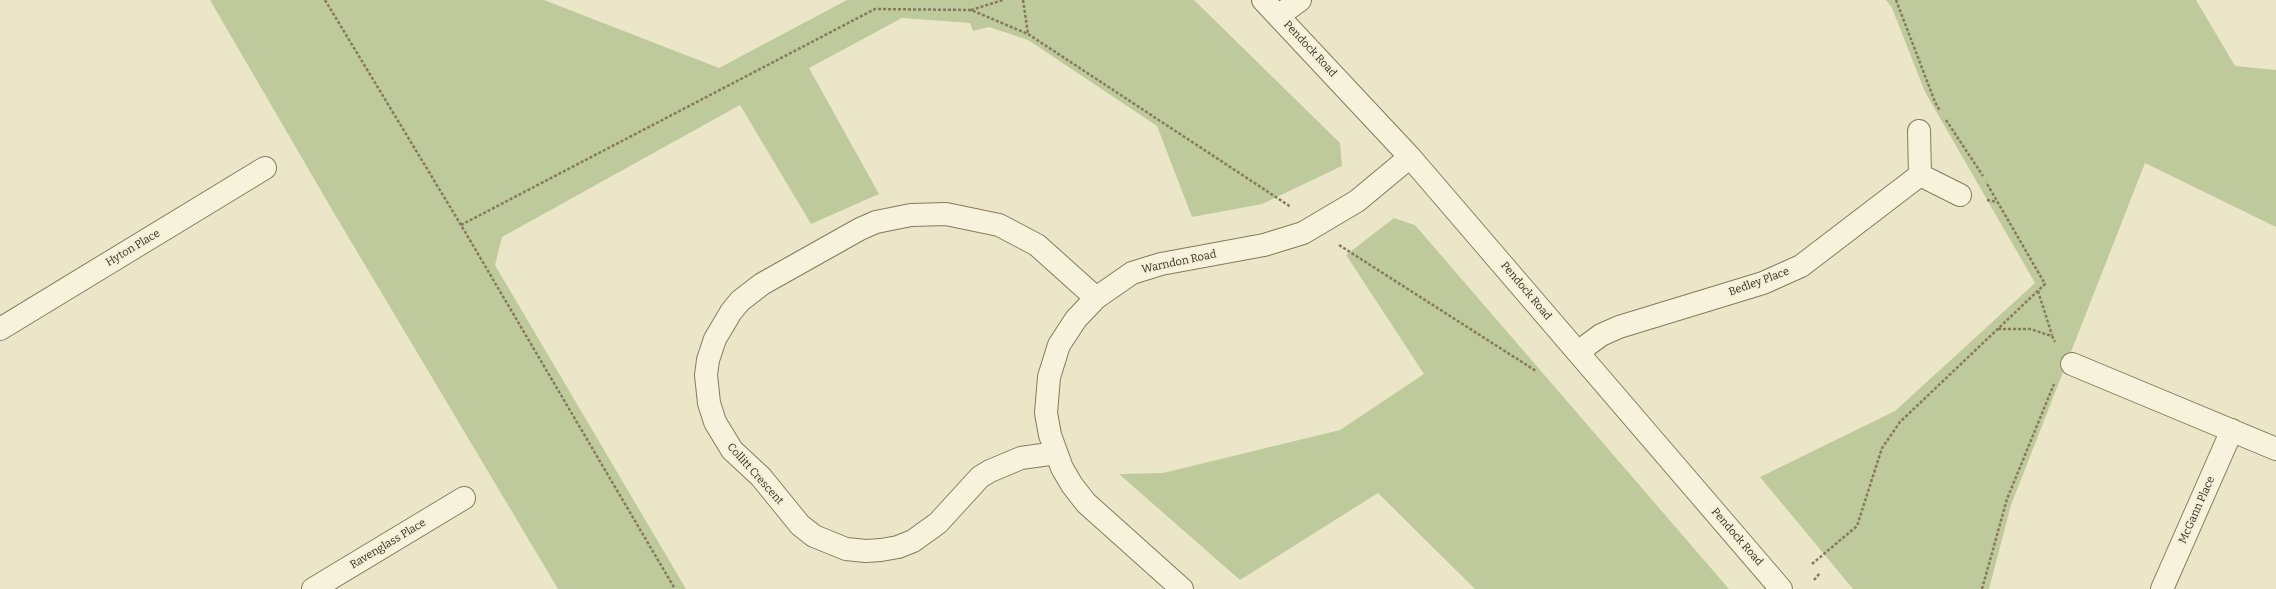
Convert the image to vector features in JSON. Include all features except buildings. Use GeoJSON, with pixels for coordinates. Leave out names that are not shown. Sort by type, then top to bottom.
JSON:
{"type":"FeatureCollection","features":[{"type":"Feature","properties":{"kind":"street","name":"Pendock Road"},"geometry":{"type":"LineString","coordinates":[[1262,0],[1410,157],[1782,589]]}},
{"type":"Feature","properties":{"kind":"street"},"geometry":{"type":"LineString","coordinates":[[1278,16],[1300,0]]}},
{"type":"Feature","properties":{"kind":"street"},"geometry":{"type":"LineString","coordinates":[[1919,131],[1920,175],[1960,195]]}},
{"type":"Feature","properties":{"kind":"street","name":"Warndon Road"},"geometry":{"type":"LineString","coordinates":[[1182,589],[1086,503],[1072,485],[1056,453],[1046,413],[1053,360],[1068,330],[1096,298],[1120,280],[1147,267],[1264,245],[1316,227],[1357,201],[1410,157]]}},
{"type":"Feature","properties":{"kind":"street","name":"Hyton Place"},"geometry":{"type":"LineString","coordinates":[[0,329],[265,168]]}},
{"type":"Feature","properties":{"kind":"street","name":"Bedley Place"},"geometry":{"type":"LineString","coordinates":[[1578,352],[1615,329],[1763,282],[1801,266],[1920,175]]}},
{"type":"Feature","properties":{"kind":"street","name":"Collitt Crescent"},"geometry":{"type":"LineString","coordinates":[[1056,453],[1021,458],[985,474],[938,523],[913,540],[898,547],[881,550],[846,549],[814,536],[800,525],[760,477],[732,450],[715,422],[709,403],[706,376],[708,360],[714,339],[732,312],[740,301],[762,284],[860,229],[876,222],[904,216],[946,214],[999,225],[1037,245],[1061,264],[1096,298]]}},
{"type":"Feature","properties":{"kind":"street"},"geometry":{"type":"LineString","coordinates":[[2068,362],[2276,449]]}},
{"type":"Feature","properties":{"kind":"street","name":"McGann Place"},"geometry":{"type":"LineString","coordinates":[[2162,589],[2232,430]]}},
{"type":"Feature","properties":{"kind":"street","name":"Ravenglass Place"},"geometry":{"type":"LineString","coordinates":[[313,589],[464,498]]}},
{"type":"Feature","properties":{"kind":"path"},"geometry":{"type":"LineString","coordinates":[[325,0],[461,225],[676,589]]}},
{"type":"Feature","properties":{"kind":"path"},"geometry":{"type":"LineString","coordinates":[[461,225],[875,9],[971,10],[1003,0]]}},
{"type":"Feature","properties":{"kind":"path"},"geometry":{"type":"LineString","coordinates":[[1023,0],[1028,34]]}},
{"type":"Feature","properties":{"kind":"path"},"geometry":{"type":"LineString","coordinates":[[971,10],[1028,34],[1289,206]]}},
{"type":"Feature","properties":{"kind":"path"},"geometry":{"type":"LineString","coordinates":[[1341,246],[1536,371]]}},
{"type":"Feature","properties":{"kind":"path"},"geometry":{"type":"LineString","coordinates":[[1982,589],[2007,499],[2068,362],[2052,336],[2038,291]]}},
{"type":"Feature","properties":{"kind":"path"},"geometry":{"type":"LineString","coordinates":[[1812,564],[1857,526],[1882,448],[1900,422],[1997,329],[2030,329],[2052,336]]}},
{"type":"Feature","properties":{"kind":"path"},"geometry":{"type":"LineString","coordinates":[[1814,580],[1820,573]]}},
{"type":"Feature","properties":{"kind":"green space"},"geometry":{"type":"Polygon","coordinates":[[[210,0],[544,0],[719,68],[847,0],[1194,0],[1340,143],[1342,166],[1262,204],[1192,217],[1157,126],[1028,40],[989,27],[973,31],[970,23],[902,18],[809,68],[879,194],[811,224],[740,105],[502,237],[495,265],[686,589],[558,589],[334,213],[210,0]]]}},
{"type":"Feature","properties":{"kind":"green space"},"geometry":{"type":"Polygon","coordinates":[[[1886,0],[2196,0],[2235,66],[2276,70],[2276,227],[2145,163],[2011,505],[1989,589],[1853,589],[1760,477],[1895,411],[2035,283],[1925,92],[1892,8],[1886,0]]]}},
{"type":"Feature","properties":{"kind":"green space"},"geometry":{"type":"Polygon","coordinates":[[[1394,218],[1415,225],[1729,589],[1475,589],[1378,493],[1240,580],[1119,474],[1163,473],[1340,430],[1424,374],[1346,255],[1394,218]]]}}]}
